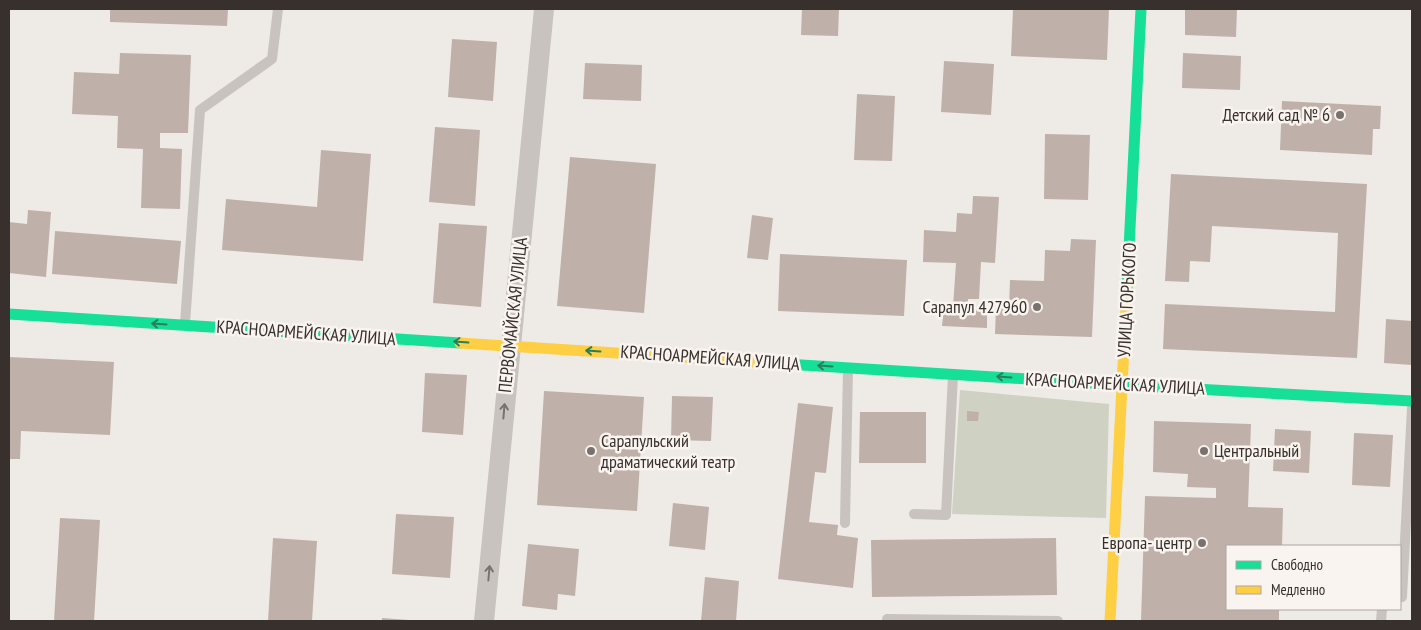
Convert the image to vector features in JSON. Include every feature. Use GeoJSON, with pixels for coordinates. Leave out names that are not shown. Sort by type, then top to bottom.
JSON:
{"type":"FeatureCollection","features":[{"type":"Feature","properties":{"kind":"street","name":"ПЕРВОМАЙСКАЯ УЛИЦА"},"geometry":{"type":"LineString","coordinates":[[484,621],[544,9]]}},
{"type":"Feature","properties":{"kind":"street","name":"УЛИЦА ГОРЬКОГО"},"geometry":{"type":"LineString","coordinates":[[1110,621],[1141,9]]}},
{"type":"Feature","properties":{"kind":"street","name":"КРАСНОАРМЕЙСКАЯ УЛИЦА"},"geometry":{"type":"LineString","coordinates":[[9,314],[1123,385],[1412,400]]}},
{"type":"Feature","properties":{"kind":"lane"},"geometry":{"type":"LineString","coordinates":[[185,325],[200,110],[272,59],[278,9]]}},
{"type":"Feature","properties":{"kind":"lane"},"geometry":{"type":"LineString","coordinates":[[845,523],[848,367]]}},
{"type":"Feature","properties":{"kind":"lane"},"geometry":{"type":"LineString","coordinates":[[914,514],[946,515],[953,374]]}},
{"type":"Feature","properties":{"kind":"lane"},"geometry":{"type":"LineString","coordinates":[[1401,598],[1412,408]]}},
{"type":"Feature","properties":{"kind":"lane"},"geometry":{"type":"LineString","coordinates":[[887,619],[1058,621]]}},
{"type":"Feature","properties":{"kind":"green space"},"geometry":{"type":"Polygon","coordinates":[[[960,390],[1109,404],[1106,518],[952,514],[960,390]]]}},
{"type":"Feature","properties":{"kind":"building"},"geometry":{"type":"Polygon","coordinates":[[[110,9],[228,9],[227,26],[110,22],[110,9]]]}},
{"type":"Feature","properties":{"kind":"building"},"geometry":{"type":"Polygon","coordinates":[[[802,9],[839,9],[838,36],[801,35],[802,9]]]}},
{"type":"Feature","properties":{"kind":"building"},"geometry":{"type":"Polygon","coordinates":[[[1013,9],[1109,9],[1107,60],[1011,56],[1013,9]]]}},
{"type":"Feature","properties":{"kind":"building"},"geometry":{"type":"Polygon","coordinates":[[[1185,9],[1237,9],[1236,37],[1185,35],[1185,9]]]}},
{"type":"Feature","properties":{"kind":"building"},"geometry":{"type":"Polygon","coordinates":[[[452,39],[497,42],[493,101],[448,97],[452,39]]]}},
{"type":"Feature","properties":{"kind":"building"},"geometry":{"type":"Polygon","coordinates":[[[120,53],[191,55],[188,133],[160,133],[160,148],[182,149],[180,209],[141,208],[143,149],[117,148],[118,116],[72,114],[74,72],[119,74],[120,53]]]}},
{"type":"Feature","properties":{"kind":"building"},"geometry":{"type":"Polygon","coordinates":[[[1183,53],[1241,56],[1240,90],[1182,88],[1183,53]]]}},
{"type":"Feature","properties":{"kind":"building"},"geometry":{"type":"Polygon","coordinates":[[[944,61],[994,64],[991,115],[941,112],[944,61]]]}},
{"type":"Feature","properties":{"kind":"building"},"geometry":{"type":"Polygon","coordinates":[[[585,63],[642,65],[641,101],[583,99],[585,63]]]}},
{"type":"Feature","properties":{"kind":"building"},"geometry":{"type":"Polygon","coordinates":[[[857,94],[895,96],[892,161],[854,160],[857,94]]]}},
{"type":"Feature","properties":{"kind":"building"},"geometry":{"type":"Polygon","coordinates":[[[1282,101],[1381,106],[1380,129],[1373,129],[1372,155],[1280,150],[1282,101]]]}},
{"type":"Feature","properties":{"kind":"building"},"geometry":{"type":"Polygon","coordinates":[[[435,127],[480,130],[475,206],[429,202],[435,127]]]}},
{"type":"Feature","properties":{"kind":"building"},"geometry":{"type":"Polygon","coordinates":[[[1045,134],[1090,135],[1088,200],[1044,199],[1045,134]]]}},
{"type":"Feature","properties":{"kind":"building"},"geometry":{"type":"Polygon","coordinates":[[[321,150],[371,154],[363,261],[222,250],[226,199],[317,207],[321,150]]]}},
{"type":"Feature","properties":{"kind":"building"},"geometry":{"type":"Polygon","coordinates":[[[570,157],[656,164],[644,313],[557,306],[570,157]]]}},
{"type":"Feature","properties":{"kind":"building"},"geometry":{"type":"Polygon","coordinates":[[[1171,174],[1367,184],[1357,358],[1163,349],[1165,304],[1335,312],[1338,233],[1212,226],[1210,262],[1190,261],[1189,282],[1165,281],[1171,174]]]}},
{"type":"Feature","properties":{"kind":"building"},"geometry":{"type":"Polygon","coordinates":[[[973,196],[999,197],[995,263],[981,262],[979,299],[968,299],[968,309],[987,310],[987,328],[942,326],[944,307],[953,307],[956,263],[923,262],[924,230],[956,232],[957,213],[972,214],[973,196]]]}},
{"type":"Feature","properties":{"kind":"building"},"geometry":{"type":"Polygon","coordinates":[[[28,210],[51,212],[46,277],[9,273],[9,222],[27,224],[28,210]]]}},
{"type":"Feature","properties":{"kind":"building"},"geometry":{"type":"Polygon","coordinates":[[[752,215],[773,218],[768,260],[747,258],[752,215]]]}},
{"type":"Feature","properties":{"kind":"building"},"geometry":{"type":"Polygon","coordinates":[[[439,223],[487,226],[481,307],[433,303],[439,223]]]}},
{"type":"Feature","properties":{"kind":"building"},"geometry":{"type":"Polygon","coordinates":[[[55,231],[181,241],[177,284],[52,274],[55,231]]]}},
{"type":"Feature","properties":{"kind":"building"},"geometry":{"type":"Polygon","coordinates":[[[1071,239],[1096,240],[1092,337],[995,334],[996,307],[1009,307],[1010,280],[1044,281],[1045,250],[1070,251],[1071,239]]]}},
{"type":"Feature","properties":{"kind":"building"},"geometry":{"type":"Polygon","coordinates":[[[780,254],[907,260],[904,316],[778,311],[780,254]]]}},
{"type":"Feature","properties":{"kind":"building"},"geometry":{"type":"Polygon","coordinates":[[[1386,319],[1412,321],[1412,365],[1384,363],[1386,319]]]}},
{"type":"Feature","properties":{"kind":"building"},"geometry":{"type":"Polygon","coordinates":[[[9,357],[114,362],[110,435],[21,431],[20,459],[9,459],[9,357]]]}},
{"type":"Feature","properties":{"kind":"building"},"geometry":{"type":"Polygon","coordinates":[[[425,373],[467,375],[463,435],[422,432],[425,373]]]}},
{"type":"Feature","properties":{"kind":"building","name":"Сарапульский драматический театр"},"geometry":{"type":"Polygon","coordinates":[[[544,391],[644,397],[637,511],[537,505],[544,391]]]}},
{"type":"Feature","properties":{"kind":"building"},"geometry":{"type":"Polygon","coordinates":[[[672,396],[713,397],[711,441],[671,440],[672,396]]]}},
{"type":"Feature","properties":{"kind":"building"},"geometry":{"type":"Polygon","coordinates":[[[798,403],[833,407],[826,473],[815,472],[809,522],[838,525],[837,535],[858,538],[853,588],[778,579],[798,403]]]}},
{"type":"Feature","properties":{"kind":"building"},"geometry":{"type":"Polygon","coordinates":[[[967,411],[979,412],[978,421],[967,421],[967,411]]]}},
{"type":"Feature","properties":{"kind":"building"},"geometry":{"type":"Polygon","coordinates":[[[860,412],[926,412],[926,463],[859,463],[860,412]]]}},
{"type":"Feature","properties":{"kind":"building"},"geometry":{"type":"Polygon","coordinates":[[[1154,421],[1251,424],[1248,507],[1283,508],[1282,545],[1226,545],[1226,610],[1279,610],[1279,621],[1141,621],[1145,496],[1216,498],[1216,488],[1187,487],[1188,474],[1153,472],[1154,421]]]}},
{"type":"Feature","properties":{"kind":"building"},"geometry":{"type":"Polygon","coordinates":[[[1275,429],[1311,431],[1309,473],[1273,471],[1275,429]]]}},
{"type":"Feature","properties":{"kind":"building"},"geometry":{"type":"Polygon","coordinates":[[[1354,433],[1393,435],[1390,487],[1352,485],[1354,433]]]}},
{"type":"Feature","properties":{"kind":"building"},"geometry":{"type":"Polygon","coordinates":[[[673,503],[709,507],[705,550],[669,546],[673,503]]]}},
{"type":"Feature","properties":{"kind":"building"},"geometry":{"type":"Polygon","coordinates":[[[396,514],[454,517],[450,578],[392,574],[396,514]]]}},
{"type":"Feature","properties":{"kind":"building"},"geometry":{"type":"Polygon","coordinates":[[[60,518],[100,520],[94,621],[54,621],[60,518]]]}},
{"type":"Feature","properties":{"kind":"building"},"geometry":{"type":"Polygon","coordinates":[[[273,538],[317,541],[312,621],[268,621],[273,538]]]}},
{"type":"Feature","properties":{"kind":"building"},"geometry":{"type":"Polygon","coordinates":[[[1056,538],[1057,595],[872,597],[871,540],[1056,538]]]}},
{"type":"Feature","properties":{"kind":"building"},"geometry":{"type":"Polygon","coordinates":[[[528,544],[579,549],[575,596],[558,594],[557,610],[522,606],[528,544]]]}},
{"type":"Feature","properties":{"kind":"building"},"geometry":{"type":"Polygon","coordinates":[[[705,577],[739,581],[736,621],[701,621],[705,577]]]}},
{"type":"Feature","properties":{"kind":"building"},"geometry":{"type":"Polygon","coordinates":[[[382,618],[409,620],[409,621],[382,621],[382,618]]]}},
{"type":"Feature","properties":{"kind":"traffic: fast"},"geometry":{"type":"LineString","coordinates":[[1127,288],[1141,9]]}},
{"type":"Feature","properties":{"kind":"traffic: fast"},"geometry":{"type":"LineString","coordinates":[[9,314],[460,343]]}},
{"type":"Feature","properties":{"kind":"traffic: fast"},"geometry":{"type":"LineString","coordinates":[[755,362],[1412,401]]}},
{"type":"Feature","properties":{"kind":"traffic: slow"},"geometry":{"type":"LineString","coordinates":[[1110,621],[1127,288]]}},
{"type":"Feature","properties":{"kind":"traffic: slow"},"geometry":{"type":"LineString","coordinates":[[460,343],[755,362]]}},
{"type":"Feature","properties":{"kind":"place","name":"Детский сад № 6"},"geometry":{"type":"Point","coordinates":[1340,115]}},
{"type":"Feature","properties":{"kind":"place","name":"Сарапул 427960"},"geometry":{"type":"Point","coordinates":[1037,307]}},
{"type":"Feature","properties":{"kind":"place","name":"Сарапульский драматический театр"},"geometry":{"type":"Point","coordinates":[591,451]}},
{"type":"Feature","properties":{"kind":"place","name":"Центральный"},"geometry":{"type":"Point","coordinates":[1204,451]}},
{"type":"Feature","properties":{"kind":"place","name":"Европа- центр"},"geometry":{"type":"Point","coordinates":[1202,543]}}]}
